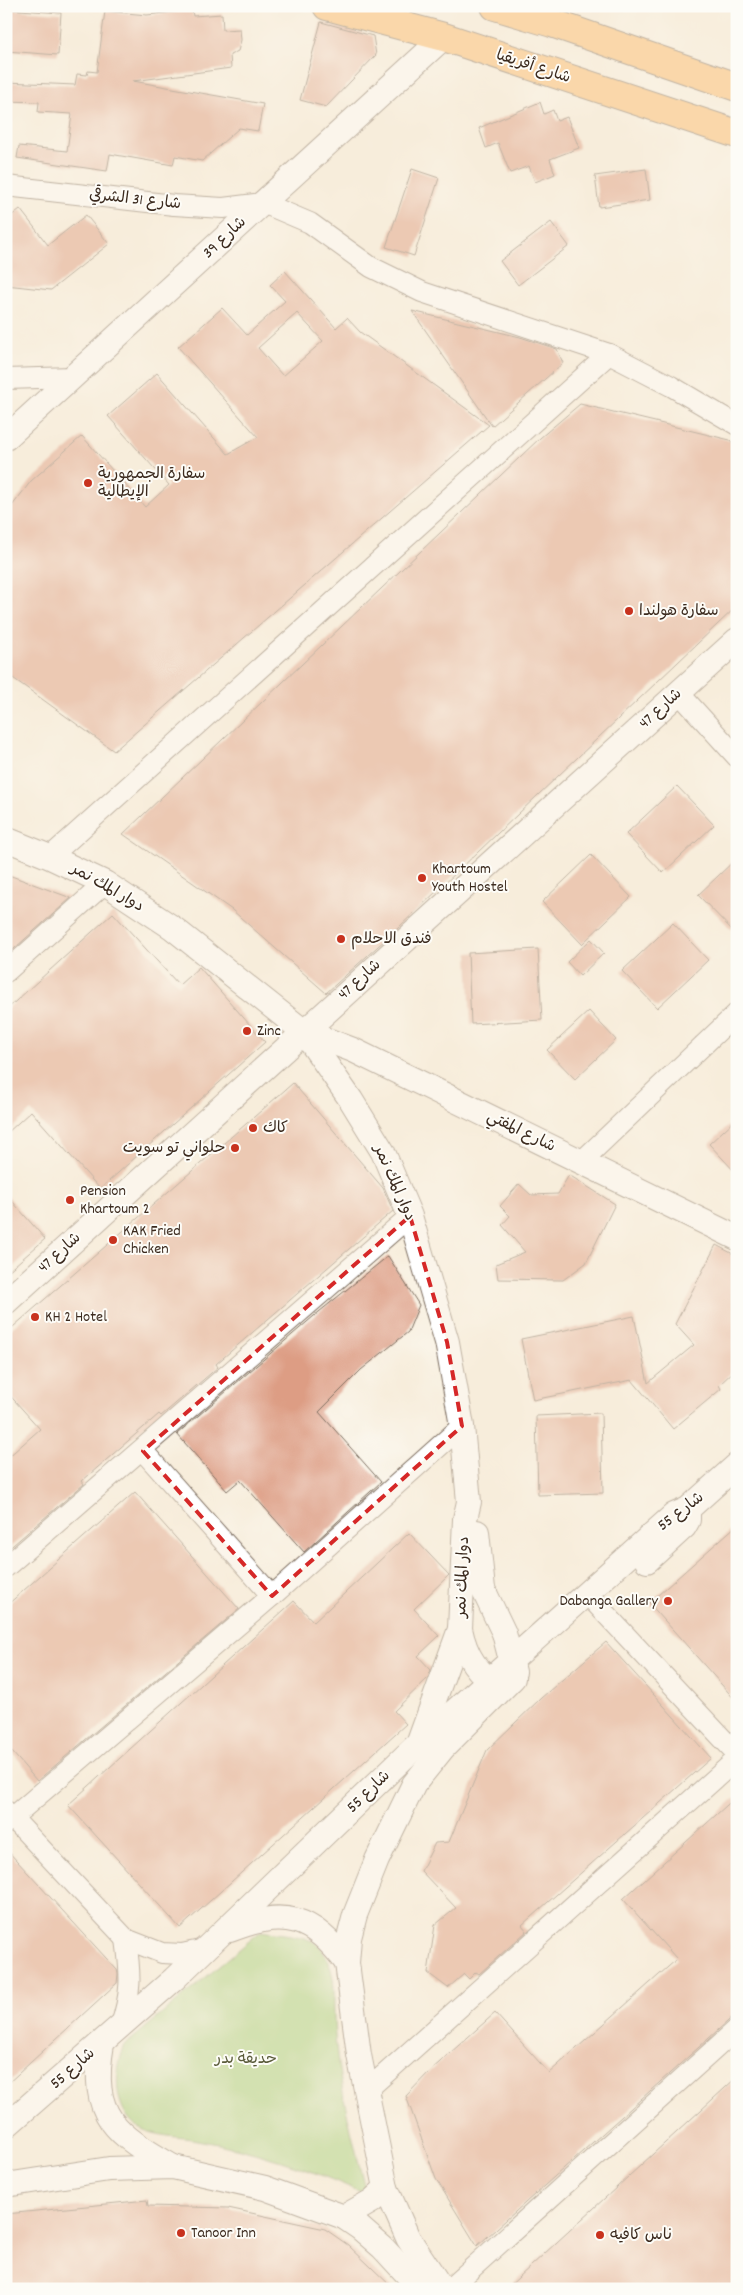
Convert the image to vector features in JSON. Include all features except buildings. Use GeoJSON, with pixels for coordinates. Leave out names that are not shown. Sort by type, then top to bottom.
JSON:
{"type":"FeatureCollection","features":[{"type":"Feature","properties":{"kind":"highway","name":"شارع أفريقيا"},"geometry":{"type":"LineString","coordinates":[[327,6],[444,37],[737,134]]}},
{"type":"Feature","properties":{"kind":"highway"},"geometry":{"type":"LineString","coordinates":[[495,6],[552,22],[737,87]]}},
{"type":"Feature","properties":{"kind":"street","name":"شارع 39"},"geometry":{"type":"LineString","coordinates":[[6,438],[444,37]]}},
{"type":"Feature","properties":{"kind":"street","name":"شارع 31 الشرقي"},"geometry":{"type":"LineString","coordinates":[[6,186],[213,208],[264,202]]}},
{"type":"Feature","properties":{"kind":"street"},"geometry":{"type":"LineString","coordinates":[[264,202],[310,223],[370,267],[422,292],[608,354],[672,386],[737,425]]}},
{"type":"Feature","properties":{"kind":"street"},"geometry":{"type":"LineString","coordinates":[[50,857],[608,354]]}},
{"type":"Feature","properties":{"kind":"street"},"geometry":{"type":"LineString","coordinates":[[6,379],[73,377]]}},
{"type":"Feature","properties":{"kind":"street","name":"شارع 47"},"geometry":{"type":"LineString","coordinates":[[6,1302],[737,640]]}},
{"type":"Feature","properties":{"kind":"street"},"geometry":{"type":"LineString","coordinates":[[679,693],[737,757]]}},
{"type":"Feature","properties":{"kind":"street","name":"دوار المك نمر"},"geometry":{"type":"LineString","coordinates":[[6,839],[105,883],[173,928],[303,1032],[351,1100],[383,1152],[410,1216],[447,1342],[462,1426],[469,1502],[465,1519],[460,1629],[468,1658],[504,1676]]}},
{"type":"Feature","properties":{"kind":"street"},"geometry":{"type":"LineString","coordinates":[[6,972],[105,883]]}},
{"type":"Feature","properties":{"kind":"street"},"geometry":{"type":"LineString","coordinates":[[581,1162],[737,1013]]}},
{"type":"Feature","properties":{"kind":"street","name":"شارع المفتي"},"geometry":{"type":"LineString","coordinates":[[303,1032],[353,1050],[737,1238]]}},
{"type":"Feature","properties":{"kind":"street"},"geometry":{"type":"LineString","coordinates":[[6,1567],[142,1451],[410,1216]]}},
{"type":"Feature","properties":{"kind":"street"},"geometry":{"type":"LineString","coordinates":[[347,1963],[326,1937],[315,1929],[277,1918],[253,1921],[182,1954],[162,1953],[126,1939],[8,1817],[272,1596],[462,1426]]}},
{"type":"Feature","properties":{"kind":"street"},"geometry":{"type":"LineString","coordinates":[[142,1451],[272,1596]]}},
{"type":"Feature","properties":{"kind":"street","name":"شارع 55"},"geometry":{"type":"LineString","coordinates":[[6,2126],[120,2028],[418,1744],[504,1676],[556,1620],[592,1600],[674,1514],[688,1509],[737,1465]]}},
{"type":"Feature","properties":{"kind":"street"},"geometry":{"type":"LineString","coordinates":[[469,1502],[475,1518],[484,1588],[504,1633],[504,1676]]}},
{"type":"Feature","properties":{"kind":"street"},"geometry":{"type":"LineString","coordinates":[[442,2289],[408,2238],[386,2188],[358,2055],[347,1963],[349,1938],[355,1915],[376,1860],[404,1802],[427,1766],[504,1676],[592,1600],[737,1754]]}},
{"type":"Feature","properties":{"kind":"street"},"geometry":{"type":"LineString","coordinates":[[498,1620],[527,1627],[556,1620]]}},
{"type":"Feature","properties":{"kind":"street"},"geometry":{"type":"LineString","coordinates":[[418,1744],[460,1629]]}},
{"type":"Feature","properties":{"kind":"street"},"geometry":{"type":"LineString","coordinates":[[366,2091],[737,1759]]}},
{"type":"Feature","properties":{"kind":"street"},"geometry":{"type":"LineString","coordinates":[[120,2028],[130,1992],[131,1973],[126,1939]]}},
{"type":"Feature","properties":{"kind":"street"},"geometry":{"type":"LineString","coordinates":[[449,2289],[737,2029]]}},
{"type":"Feature","properties":{"kind":"street"},"geometry":{"type":"LineString","coordinates":[[102,2044],[98,2067],[100,2091],[115,2128],[127,2139],[173,2167]]}},
{"type":"Feature","properties":{"kind":"street"},"geometry":{"type":"LineString","coordinates":[[6,2186],[109,2169],[173,2167],[265,2188],[344,2217],[383,2248],[421,2289]]}},
{"type":"Feature","properties":{"kind":"street"},"geometry":{"type":"LineString","coordinates":[[344,2217],[372,2201],[386,2188]]}},
{"type":"Feature","properties":{"kind":"highlighted area"},"geometry":{"type":"Polygon","coordinates":[[[410,1216],[447,1342],[462,1426],[272,1596],[143,1451],[410,1216]]]}},
{"type":"Feature","properties":{"kind":"green space","name":"حديقة بدر"},"geometry":{"type":"Polygon","coordinates":[[[261,1931],[297,1936],[317,1944],[322,1948],[331,1968],[334,1983],[334,2021],[339,2069],[365,2189],[361,2192],[321,2175],[240,2149],[153,2133],[137,2126],[131,2121],[121,2104],[118,2074],[125,2045],[261,1931]]]}},
{"type":"Feature","properties":{"kind":"place","name":"سفارة الجمهورية الإيطالية"},"geometry":{"type":"Point","coordinates":[88,483]}},
{"type":"Feature","properties":{"kind":"place","name":"سفارة هولندا"},"geometry":{"type":"Point","coordinates":[629,611]}},
{"type":"Feature","properties":{"kind":"place","name":"Khartoum Youth Hostel"},"geometry":{"type":"Point","coordinates":[422,878]}},
{"type":"Feature","properties":{"kind":"place","name":"فندق الاحلام"},"geometry":{"type":"Point","coordinates":[341,939]}},
{"type":"Feature","properties":{"kind":"place","name":"Zinc"},"geometry":{"type":"Point","coordinates":[247,1031]}},
{"type":"Feature","properties":{"kind":"place","name":"كاك"},"geometry":{"type":"Point","coordinates":[253,1128]}},
{"type":"Feature","properties":{"kind":"place","name":"حلواني تو سويت"},"geometry":{"type":"Point","coordinates":[235,1148]}},
{"type":"Feature","properties":{"kind":"place","name":"Pension Khartoum 2"},"geometry":{"type":"Point","coordinates":[70,1200]}},
{"type":"Feature","properties":{"kind":"place","name":"KAK Fried Chicken"},"geometry":{"type":"Point","coordinates":[113,1240]}},
{"type":"Feature","properties":{"kind":"place","name":"KH 2 Hotel"},"geometry":{"type":"Point","coordinates":[35,1317]}},
{"type":"Feature","properties":{"kind":"place","name":"Dabanga Gallery"},"geometry":{"type":"Point","coordinates":[668,1601]}},
{"type":"Feature","properties":{"kind":"place","name":"Tanoor Inn"},"geometry":{"type":"Point","coordinates":[181,2233]}},
{"type":"Feature","properties":{"kind":"place","name":"ناس كافيه"},"geometry":{"type":"Point","coordinates":[600,2235]}}]}
